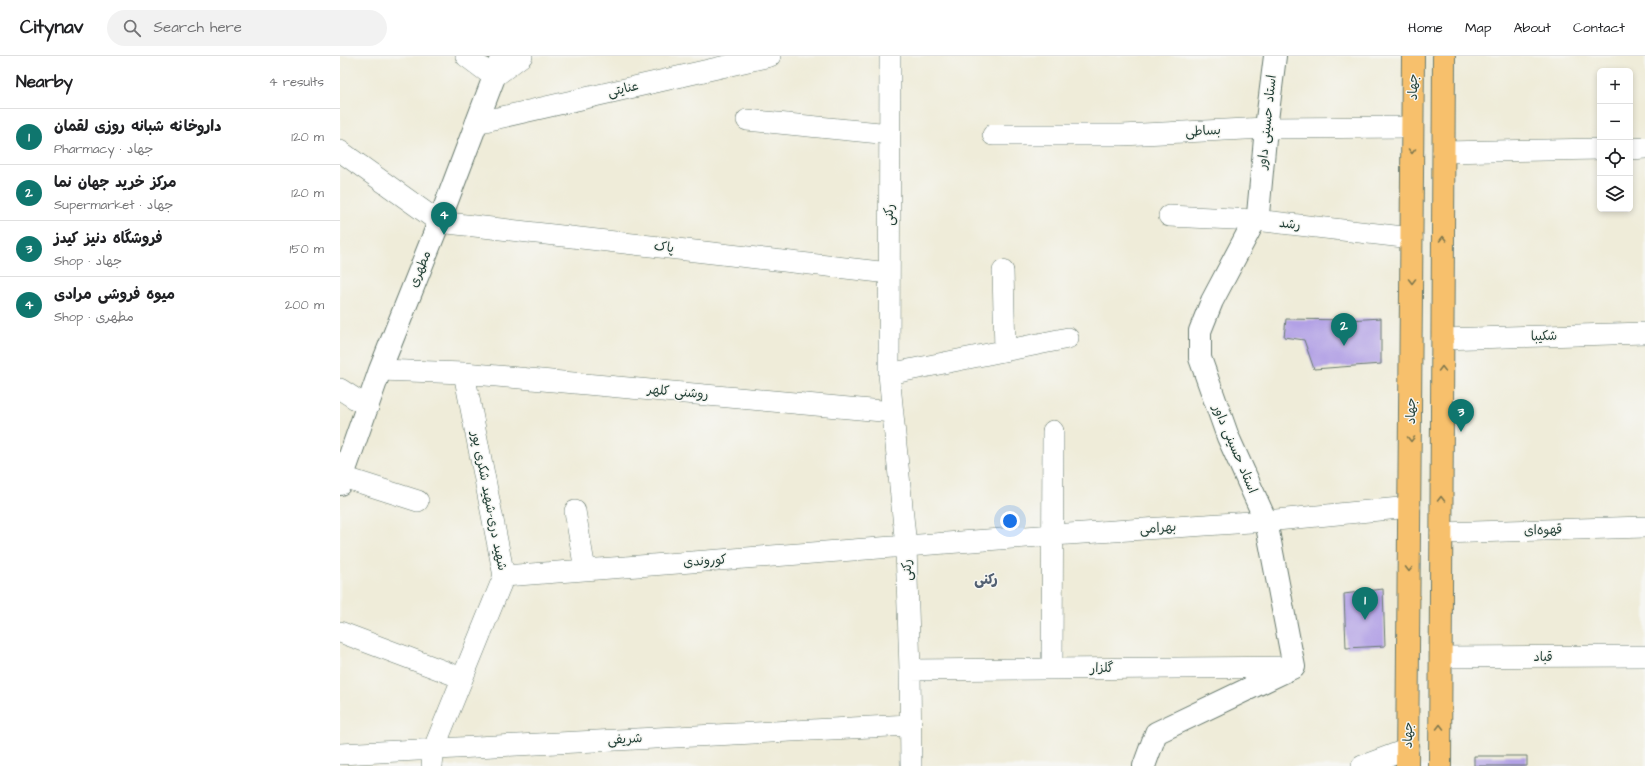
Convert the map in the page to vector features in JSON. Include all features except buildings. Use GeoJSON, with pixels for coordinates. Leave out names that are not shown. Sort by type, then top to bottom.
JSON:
{"type":"FeatureCollection","features":[{"type":"Feature","properties":{"kind":"main road","name":"جهاد"},"geometry":{"type":"LineString","coordinates":[[1407,758],[1413,56]]}},
{"type":"Feature","properties":{"kind":"main road"},"geometry":{"type":"LineString","coordinates":[[1440,766],[1444,56]]}},
{"type":"Feature","properties":{"kind":"street"},"geometry":{"type":"LineString","coordinates":[[466,56],[494,77],[522,56]]}},
{"type":"Feature","properties":{"kind":"street","name":"مطهری"},"geometry":{"type":"LineString","coordinates":[[341,480],[380,370],[439,222],[502,56]]}},
{"type":"Feature","properties":{"kind":"street","name":"عنایتی"},"geometry":{"type":"LineString","coordinates":[[476,123],[770,56]]}},
{"type":"Feature","properties":{"kind":"street","name":"رکنی"},"geometry":{"type":"LineString","coordinates":[[890,56],[889,374],[906,547],[911,766]]}},
{"type":"Feature","properties":{"kind":"street","name":"استاد حسینی داور"},"geometry":{"type":"LineString","coordinates":[[1275,56],[1266,128],[1258,214],[1212,301],[1200,331],[1200,358],[1228,437],[1266,521],[1294,667]]}},
{"type":"Feature","properties":{"kind":"street"},"geometry":{"type":"LineString","coordinates":[[747,120],[890,134]]}},
{"type":"Feature","properties":{"kind":"street","name":"بساطی"},"geometry":{"type":"LineString","coordinates":[[993,135],[1122,135],[1266,128],[1412,127]]}},
{"type":"Feature","properties":{"kind":"street"},"geometry":{"type":"LineString","coordinates":[[1633,149],[1645,148]]}},
{"type":"Feature","properties":{"kind":"street"},"geometry":{"type":"LineString","coordinates":[[1443,152],[1597,149]]}},
{"type":"Feature","properties":{"kind":"street"},"geometry":{"type":"LineString","coordinates":[[340,152],[439,222]]}},
{"type":"Feature","properties":{"kind":"street","name":"رشد"},"geometry":{"type":"LineString","coordinates":[[1169,216],[1255,220],[1412,238]]}},
{"type":"Feature","properties":{"kind":"street","name":"پاک"},"geometry":{"type":"LineString","coordinates":[[439,222],[889,273]]}},
{"type":"Feature","properties":{"kind":"street"},"geometry":{"type":"LineString","coordinates":[[1003,271],[1005,351]]}},
{"type":"Feature","properties":{"kind":"street","name":"شکیبا"},"geometry":{"type":"LineString","coordinates":[[1442,339],[1645,333]]}},
{"type":"Feature","properties":{"kind":"street"},"geometry":{"type":"LineString","coordinates":[[889,374],[1068,338]]}},
{"type":"Feature","properties":{"kind":"street"},"geometry":{"type":"LineString","coordinates":[[380,370],[464,373]]}},
{"type":"Feature","properties":{"kind":"street","name":"روشنی کلهر"},"geometry":{"type":"LineString","coordinates":[[464,373],[893,412]]}},
{"type":"Feature","properties":{"kind":"street","name":"شهید دری-شهید شکری پور"},"geometry":{"type":"LineString","coordinates":[[433,757],[462,678],[504,576],[464,373]]}},
{"type":"Feature","properties":{"kind":"street"},"geometry":{"type":"LineString","coordinates":[[340,389],[368,407]]}},
{"type":"Feature","properties":{"kind":"street"},"geometry":{"type":"LineString","coordinates":[[1052,669],[1053,431]]}},
{"type":"Feature","properties":{"kind":"street"},"geometry":{"type":"LineString","coordinates":[[341,480],[418,502]]}},
{"type":"Feature","properties":{"kind":"street","name":"بهرامی"},"geometry":{"type":"LineString","coordinates":[[906,547],[1053,535],[1266,521],[1410,507]]}},
{"type":"Feature","properties":{"kind":"street"},"geometry":{"type":"LineString","coordinates":[[575,511],[585,570]]}},
{"type":"Feature","properties":{"kind":"street","name":"قهوه‌ای"},"geometry":{"type":"LineString","coordinates":[[1441,534],[1645,527]]}},
{"type":"Feature","properties":{"kind":"street","name":"کوروندی"},"geometry":{"type":"LineString","coordinates":[[504,576],[906,547]]}},
{"type":"Feature","properties":{"kind":"street"},"geometry":{"type":"LineString","coordinates":[[340,632],[462,678]]}},
{"type":"Feature","properties":{"kind":"street","name":"قباد"},"geometry":{"type":"LineString","coordinates":[[1440,657],[1645,656]]}},
{"type":"Feature","properties":{"kind":"street"},"geometry":{"type":"LineString","coordinates":[[1144,766],[1156,733],[1294,667]]}},
{"type":"Feature","properties":{"kind":"street","name":"گلزار"},"geometry":{"type":"LineString","coordinates":[[910,670],[1294,667]]}},
{"type":"Feature","properties":{"kind":"street","name":"شریفی"},"geometry":{"type":"LineString","coordinates":[[340,754],[433,757],[910,725]]}},
{"type":"Feature","properties":{"kind":"street"},"geometry":{"type":"LineString","coordinates":[[1362,766],[1407,758]]}},
{"type":"Feature","properties":{"kind":"place","name":"میوه فروشی مرادی"},"geometry":{"type":"Point","coordinates":[444,235]}},
{"type":"Feature","properties":{"kind":"place","name":"مرکز خرید جهان نما"},"geometry":{"type":"Point","coordinates":[1344,346]}},
{"type":"Feature","properties":{"kind":"place","name":"فروشگاه دنیز کیدز"},"geometry":{"type":"Point","coordinates":[1461,432]}},
{"type":"Feature","properties":{"kind":"place","name":"داروخانه شبانه روزی لقمان"},"geometry":{"type":"Point","coordinates":[1365,620]}},
{"type":"Feature","properties":{"kind":"district","name":"رکنی"},"geometry":{"type":"Point","coordinates":[986,580]}}]}
